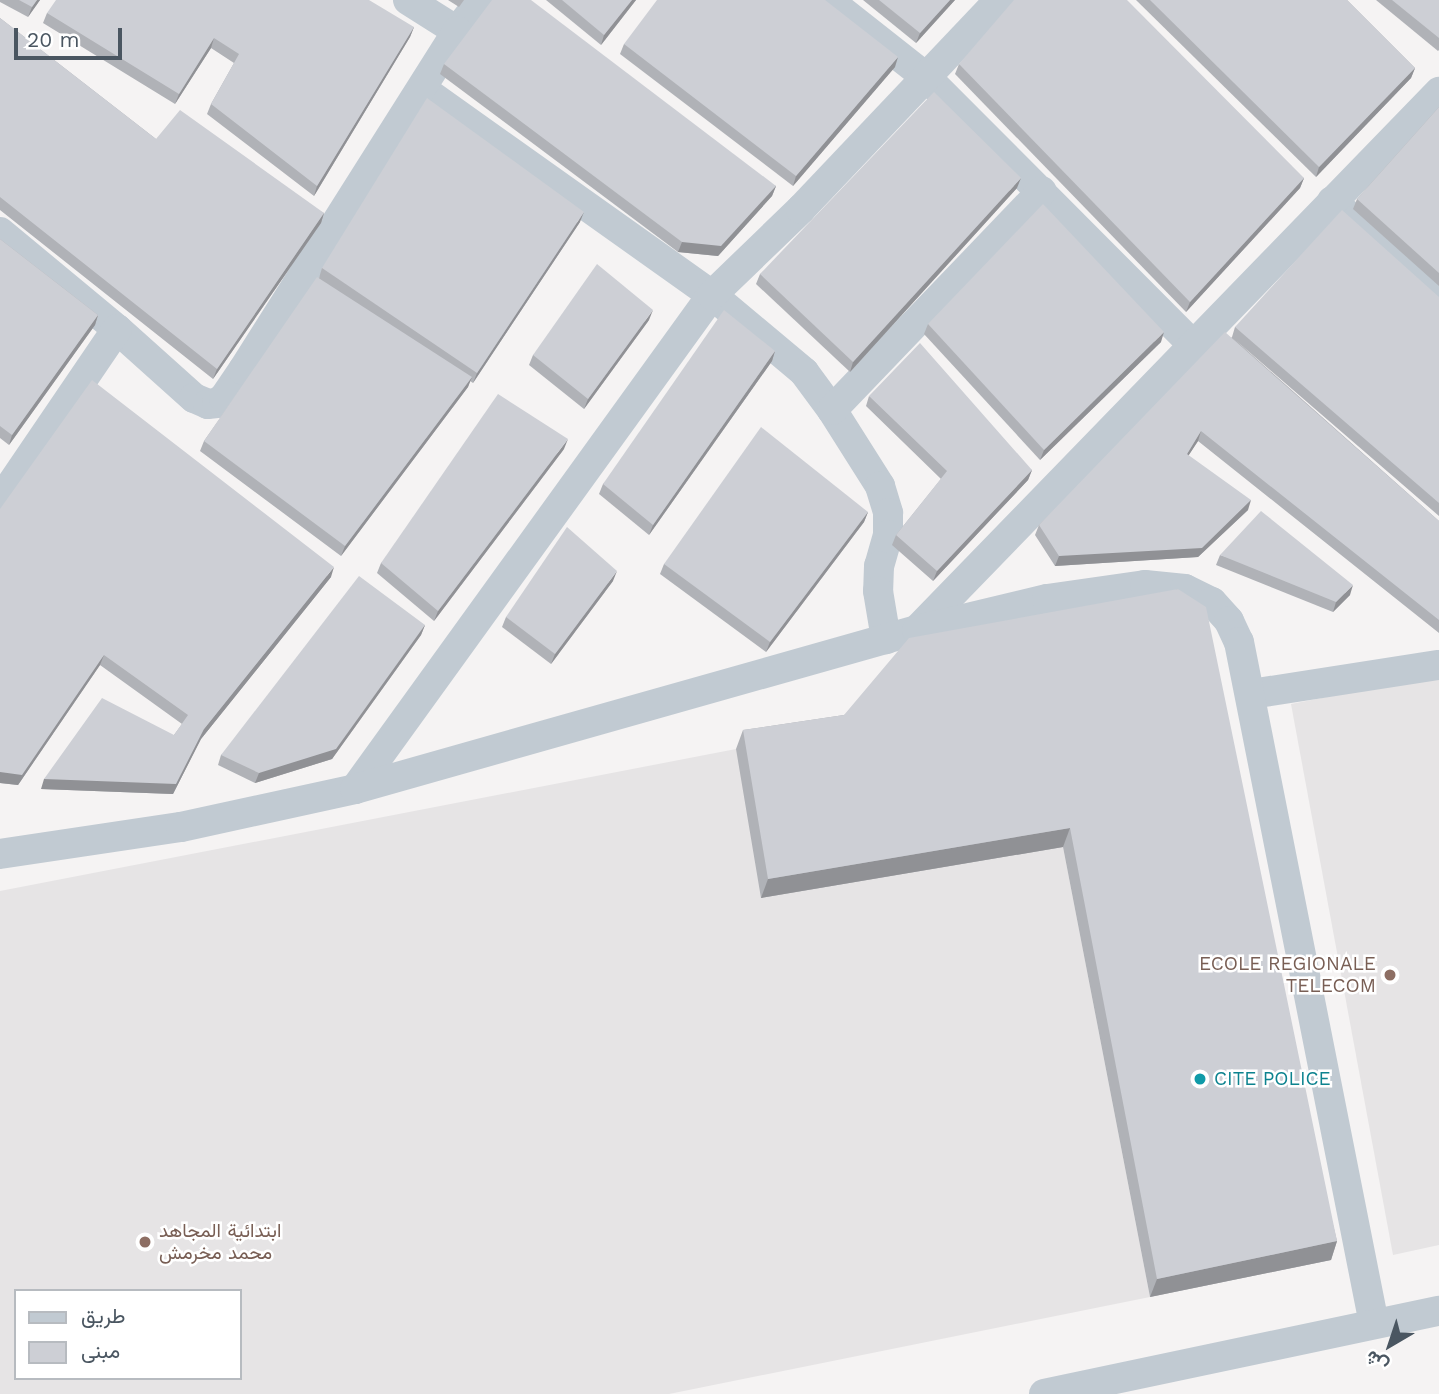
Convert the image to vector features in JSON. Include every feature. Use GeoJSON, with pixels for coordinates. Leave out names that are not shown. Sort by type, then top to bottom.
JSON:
{"type":"FeatureCollection","features":[{"type":"Feature","properties":{"kind":"street"},"geometry":{"type":"LineString","coordinates":[[408,0],[457,31]]}},
{"type":"Feature","properties":{"kind":"street"},"geometry":{"type":"LineString","coordinates":[[0,232],[117,328],[194,398],[208,404],[224,398],[457,31],[481,0]]}},
{"type":"Feature","properties":{"kind":"street"},"geometry":{"type":"LineString","coordinates":[[828,0],[927,78],[1192,344]]}},
{"type":"Feature","properties":{"kind":"street"},"geometry":{"type":"LineString","coordinates":[[355,789],[712,295],[801,209],[999,0]]}},
{"type":"Feature","properties":{"kind":"street"},"geometry":{"type":"LineString","coordinates":[[422,89],[712,295],[804,372],[832,410],[880,486],[888,513],[888,535],[878,579],[886,639]]}},
{"type":"Feature","properties":{"kind":"street"},"geometry":{"type":"LineString","coordinates":[[916,630],[1439,92]]}},
{"type":"Feature","properties":{"kind":"street"},"geometry":{"type":"LineString","coordinates":[[832,410],[1042,191]]}},
{"type":"Feature","properties":{"kind":"street"},"geometry":{"type":"LineString","coordinates":[[1332,201],[1439,297]]}},
{"type":"Feature","properties":{"kind":"street"},"geometry":{"type":"LineString","coordinates":[[0,501],[117,328]]}},
{"type":"Feature","properties":{"kind":"street"},"geometry":{"type":"LineString","coordinates":[[0,854],[181,828],[355,789],[916,630],[1047,599],[1145,585],[1169,585],[1212,603],[1229,621],[1239,642],[1374,1324]]}},
{"type":"Feature","properties":{"kind":"street"},"geometry":{"type":"LineString","coordinates":[[1251,694],[1439,665]]}},
{"type":"Feature","properties":{"kind":"street"},"geometry":{"type":"LineString","coordinates":[[1044,1394],[1439,1311]]}},
{"type":"Feature","properties":{"kind":"shaded area","name":"ECOLE REGIONALE TELECOM"},"geometry":{"type":"Polygon","coordinates":[[[1439,675],[1439,1245],[1393,1255],[1291,704],[1439,675]]]}},
{"type":"Feature","properties":{"kind":"shaded area"},"geometry":{"type":"Polygon","coordinates":[[[736,749],[1063,847],[1150,1297],[669,1394],[0,1394],[0,891],[736,749]]]}},
{"type":"Feature","properties":{"kind":"building"},"geometry":{"type":"Polygon","coordinates":[[[19,0],[37,0],[32,7],[19,0]]]}},
{"type":"Feature","properties":{"kind":"building"},"geometry":{"type":"Polygon","coordinates":[[[56,0],[369,0],[414,27],[317,186],[211,104],[239,54],[214,38],[179,94],[47,13],[56,0]]]}},
{"type":"Feature","properties":{"kind":"building"},"geometry":{"type":"Polygon","coordinates":[[[492,0],[531,0],[776,186],[721,246],[682,242],[444,64],[492,0]]]}},
{"type":"Feature","properties":{"kind":"building"},"geometry":{"type":"Polygon","coordinates":[[[562,0],[632,0],[604,35],[562,0]]]}},
{"type":"Feature","properties":{"kind":"building"},"geometry":{"type":"Polygon","coordinates":[[[657,0],[825,0],[898,57],[796,176],[624,44],[657,0]]]}},
{"type":"Feature","properties":{"kind":"building"},"geometry":{"type":"Polygon","coordinates":[[[879,0],[950,0],[920,33],[879,0]]]}},
{"type":"Feature","properties":{"kind":"building"},"geometry":{"type":"Polygon","coordinates":[[[1014,0],[1127,0],[1304,178],[1190,302],[959,64],[1014,0]]]}},
{"type":"Feature","properties":{"kind":"building"},"geometry":{"type":"Polygon","coordinates":[[[1150,0],[1347,0],[1415,68],[1319,167],[1150,0]]]}},
{"type":"Feature","properties":{"kind":"building"},"geometry":{"type":"Polygon","coordinates":[[[1392,0],[1439,0],[1439,38],[1392,0]]]}},
{"type":"Feature","properties":{"kind":"building"},"geometry":{"type":"Polygon","coordinates":[[[0,18],[156,139],[180,110],[324,213],[217,369],[0,197],[0,18]]]}},
{"type":"Feature","properties":{"kind":"building"},"geometry":{"type":"Polygon","coordinates":[[[934,92],[1021,178],[853,362],[760,274],[934,92]]]}},
{"type":"Feature","properties":{"kind":"building"},"geometry":{"type":"Polygon","coordinates":[[[427,98],[584,212],[477,373],[322,268],[427,98]]]}},
{"type":"Feature","properties":{"kind":"building"},"geometry":{"type":"Polygon","coordinates":[[[1439,107],[1439,273],[1357,199],[1439,107]]]}},
{"type":"Feature","properties":{"kind":"building"},"geometry":{"type":"Polygon","coordinates":[[[1043,204],[1164,332],[1044,450],[928,324],[1043,204]]]}},
{"type":"Feature","properties":{"kind":"building"},"geometry":{"type":"Polygon","coordinates":[[[1342,210],[1439,297],[1439,503],[1235,327],[1342,210]]]}},
{"type":"Feature","properties":{"kind":"building"},"geometry":{"type":"Polygon","coordinates":[[[0,239],[98,315],[12,435],[0,426],[0,239]]]}},
{"type":"Feature","properties":{"kind":"building"},"geometry":{"type":"Polygon","coordinates":[[[597,264],[653,310],[588,399],[533,355],[597,264]]]}},
{"type":"Feature","properties":{"kind":"building"},"geometry":{"type":"Polygon","coordinates":[[[317,277],[472,377],[345,546],[204,441],[317,277]]]}},
{"type":"Feature","properties":{"kind":"building"},"geometry":{"type":"Polygon","coordinates":[[[724,310],[775,351],[653,525],[603,484],[724,310]]]}},
{"type":"Feature","properties":{"kind":"building"},"geometry":{"type":"Polygon","coordinates":[[[1225,332],[1439,521],[1439,620],[1201,431],[1187,454],[1251,500],[1202,548],[1059,556],[1039,525],[1225,332]]]}},
{"type":"Feature","properties":{"kind":"building"},"geometry":{"type":"Polygon","coordinates":[[[920,343],[1032,470],[937,571],[896,535],[947,471],[869,396],[920,343]]]}},
{"type":"Feature","properties":{"kind":"building"},"geometry":{"type":"Polygon","coordinates":[[[92,380],[334,567],[204,729],[176,784],[44,779],[102,698],[174,735],[188,715],[104,655],[22,775],[0,772],[0,509],[92,380]]]}},
{"type":"Feature","properties":{"kind":"building"},"geometry":{"type":"Polygon","coordinates":[[[498,394],[568,439],[438,611],[381,563],[498,394]]]}},
{"type":"Feature","properties":{"kind":"building"},"geometry":{"type":"Polygon","coordinates":[[[761,427],[868,512],[770,642],[664,564],[761,427]]]}},
{"type":"Feature","properties":{"kind":"building"},"geometry":{"type":"Polygon","coordinates":[[[1261,511],[1353,585],[1336,602],[1220,555],[1261,511]]]}},
{"type":"Feature","properties":{"kind":"building"},"geometry":{"type":"Polygon","coordinates":[[[567,527],[617,571],[555,654],[506,617],[567,527]]]}},
{"type":"Feature","properties":{"kind":"building"},"geometry":{"type":"Polygon","coordinates":[[[359,576],[425,625],[336,749],[259,773],[221,755],[359,576]]]}},
{"type":"Feature","properties":{"kind":"building","name":"CITE POLICE"},"geometry":{"type":"Polygon","coordinates":[[[1178,589],[1206,607],[1337,1241],[1157,1279],[1070,828],[768,879],[743,730],[844,715],[909,638],[1178,589]]]}},
{"type":"Feature","properties":{"kind":"place","name":"ECOLE REGIONALE TELECOM"},"geometry":{"type":"Point","coordinates":[1390,975]}},
{"type":"Feature","properties":{"kind":"place","name":"CITE POLICE"},"geometry":{"type":"Point","coordinates":[1200,1079]}},
{"type":"Feature","properties":{"kind":"place","name":"ابتدائية المجاهد محمد مخرمش"},"geometry":{"type":"Point","coordinates":[145,1242]}}]}
